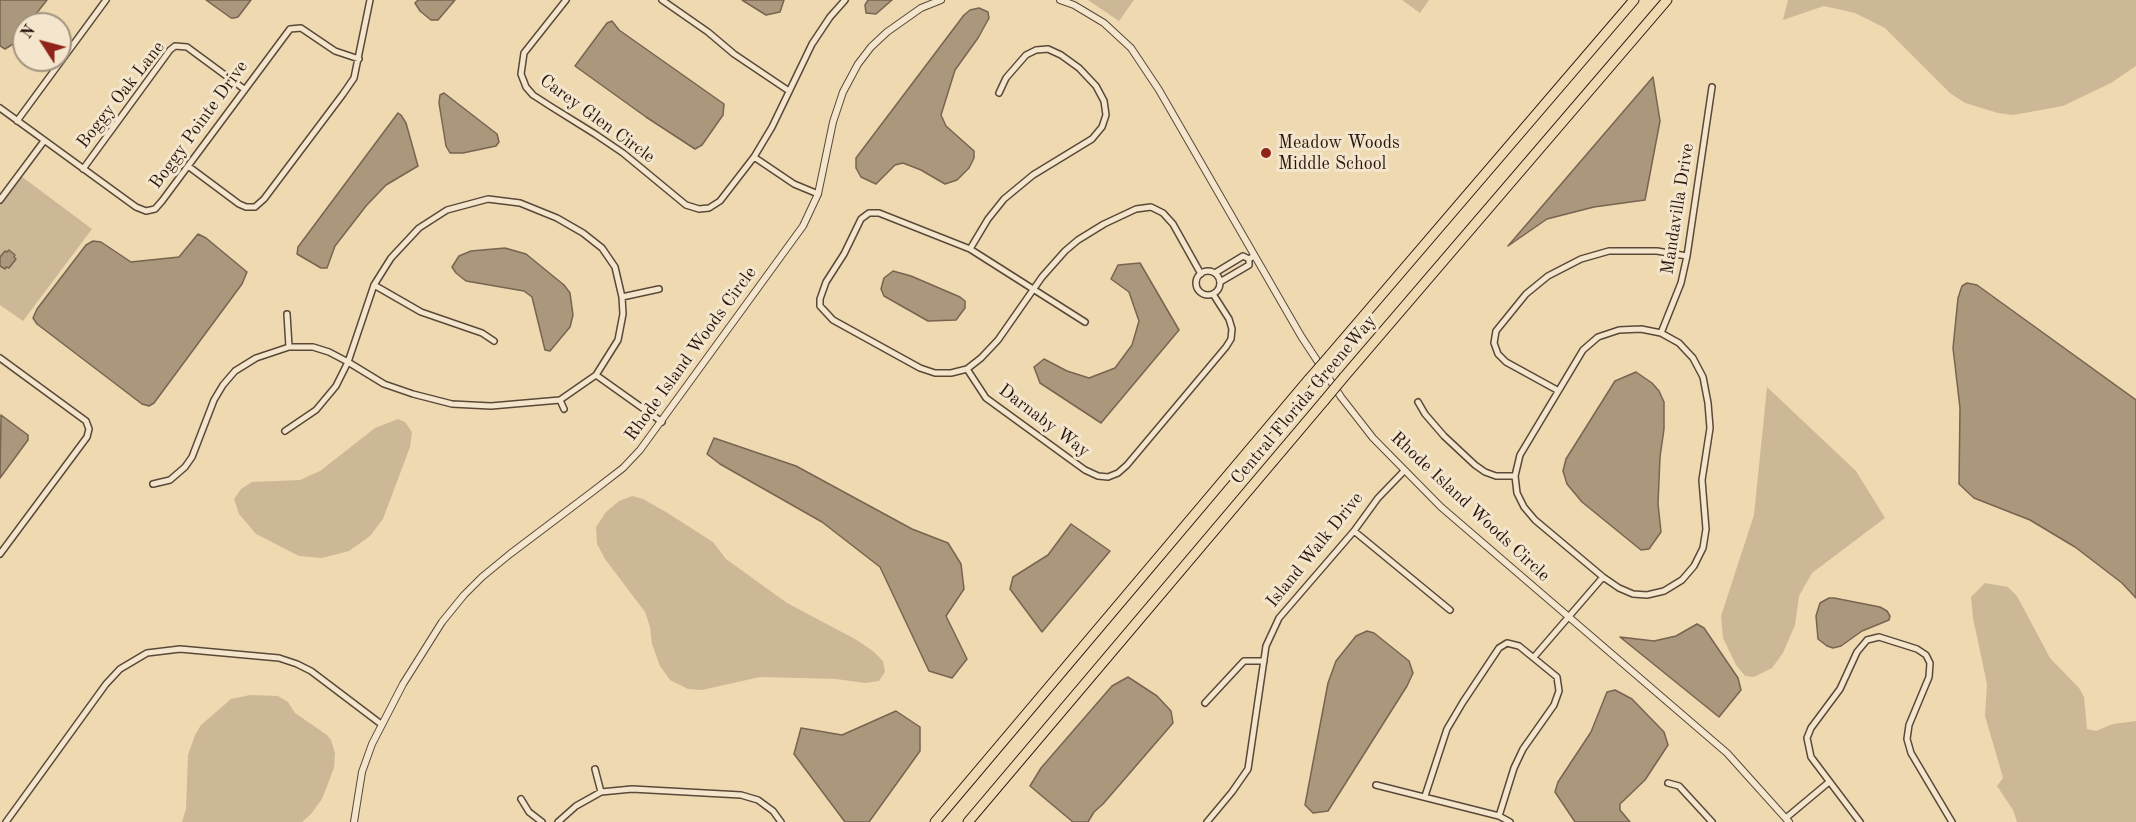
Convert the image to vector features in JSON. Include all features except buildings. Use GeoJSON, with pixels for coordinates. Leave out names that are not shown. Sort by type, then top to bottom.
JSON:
{"type":"FeatureCollection","features":[{"type":"Feature","properties":{"kind":"highway","name":"Central Florida GreeneWay"},"geometry":{"type":"LineString","coordinates":[[935,822],[1634,0]]}},
{"type":"Feature","properties":{"kind":"highway","name":"Central Florida GreeneWay"},"geometry":{"type":"LineString","coordinates":[[968,822],[1344,377],[1667,0]]}},
{"type":"Feature","properties":{"kind":"street"},"geometry":{"type":"LineString","coordinates":[[17,121],[106,0]]}},
{"type":"Feature","properties":{"kind":"street"},"geometry":{"type":"LineString","coordinates":[[188,166],[239,204],[255,207],[264,199],[354,78],[370,0]]}},
{"type":"Feature","properties":{"kind":"street","name":"Carey Glen Circle"},"geometry":{"type":"LineString","coordinates":[[566,0],[524,53],[521,75],[526,87],[533,95],[623,153],[686,205],[699,209],[709,208],[720,201],[754,157],[772,127],[812,44],[830,17],[845,0]]}},
{"type":"Feature","properties":{"kind":"street"},"geometry":{"type":"LineString","coordinates":[[662,0],[708,32],[734,54],[789,91]]}},
{"type":"Feature","properties":{"kind":"street","name":"Rhode Island Woods Circle"},"geometry":{"type":"LineString","coordinates":[[354,822],[362,772],[381,723],[442,622],[464,595],[510,554],[623,468],[662,422],[803,226],[818,194],[833,122],[843,92],[858,64],[887,32],[921,8],[941,0]]}},
{"type":"Feature","properties":{"kind":"street","name":"Rhode Island Woods Circle"},"geometry":{"type":"LineString","coordinates":[[1060,0],[1074,5],[1104,23],[1131,48],[1159,90],[1252,257],[1301,336],[1361,424],[1404,471],[1442,507],[1727,753],[1787,820]]}},
{"type":"Feature","properties":{"kind":"street","name":"Boggy Pointe Drive"},"geometry":{"type":"LineString","coordinates":[[0,108],[136,207],[146,211],[155,209],[285,33],[294,27],[301,28],[339,53],[359,59]]}},
{"type":"Feature","properties":{"kind":"street","name":"Boggy Oak Lane"},"geometry":{"type":"LineString","coordinates":[[83,169],[175,46],[187,47],[244,89]]}},
{"type":"Feature","properties":{"kind":"street"},"geometry":{"type":"LineString","coordinates":[[970,249],[988,219],[1004,199],[1033,175],[1092,139],[1102,127],[1106,115],[1104,101],[1096,86],[1079,68],[1061,55],[1048,50],[1036,50],[1026,56],[1006,78],[999,93]]}},
{"type":"Feature","properties":{"kind":"street","name":"Mandavilla Drive"},"geometry":{"type":"LineString","coordinates":[[1661,333],[1681,283],[1687,256],[1712,87]]}},
{"type":"Feature","properties":{"kind":"street"},"geometry":{"type":"LineString","coordinates":[[0,200],[44,141]]}},
{"type":"Feature","properties":{"kind":"street"},"geometry":{"type":"LineString","coordinates":[[754,157],[794,184],[818,194]]}},
{"type":"Feature","properties":{"kind":"street"},"geometry":{"type":"LineString","coordinates":[[153,484],[170,480],[192,457],[214,400],[235,371],[256,358],[289,347],[313,348],[329,352],[348,362],[384,384],[452,404],[491,406],[560,400],[596,375],[618,339],[623,314],[622,297],[615,267],[602,248],[583,232],[557,218],[520,203],[488,199],[447,210],[419,228],[391,258],[374,285],[348,362],[336,386],[316,410],[285,431]]}},
{"type":"Feature","properties":{"kind":"street","name":"Darnaby Way"},"geometry":{"type":"LineString","coordinates":[[1151,207],[1163,213],[1173,224],[1201,274],[1197,280],[1199,290],[1205,294],[1213,294],[1232,329],[1231,339],[1118,473],[1108,477],[1098,476],[1085,470],[986,398],[967,369],[998,340],[1050,268],[1078,240],[1104,224],[1136,209],[1151,207]]}},
{"type":"Feature","properties":{"kind":"street"},"geometry":{"type":"LineString","coordinates":[[967,369],[951,373],[935,373],[920,368],[833,320],[820,306],[826,282],[844,254],[861,219],[869,213],[879,213],[970,249],[1085,322]]}},
{"type":"Feature","properties":{"kind":"street"},"geometry":{"type":"LineString","coordinates":[[1557,390],[1506,362],[1498,354],[1494,343],[1496,331],[1526,294],[1548,276],[1581,259],[1609,251],[1657,251],[1687,256]]}},
{"type":"Feature","properties":{"kind":"street"},"geometry":{"type":"LineString","coordinates":[[1213,294],[1220,282],[1249,265],[1252,257],[1243,256],[1215,273]]}},
{"type":"Feature","properties":{"kind":"street"},"geometry":{"type":"LineString","coordinates":[[1201,274],[1208,271],[1215,273],[1220,282]]}},
{"type":"Feature","properties":{"kind":"street"},"geometry":{"type":"LineString","coordinates":[[374,285],[421,312],[482,333],[494,341]]}},
{"type":"Feature","properties":{"kind":"street"},"geometry":{"type":"LineString","coordinates":[[622,297],[659,289]]}},
{"type":"Feature","properties":{"kind":"street"},"geometry":{"type":"LineString","coordinates":[[287,314],[289,347]]}},
{"type":"Feature","properties":{"kind":"street"},"geometry":{"type":"LineString","coordinates":[[1641,329],[1661,333],[1679,343],[1693,358],[1703,377],[1710,428],[1702,480],[1706,529],[1704,548],[1694,566],[1682,580],[1665,591],[1647,595],[1633,594],[1618,588],[1603,577],[1535,520],[1524,507],[1517,493],[1515,476],[1520,455],[1583,350],[1598,337],[1619,330],[1641,329]]}},
{"type":"Feature","properties":{"kind":"street"},"geometry":{"type":"LineString","coordinates":[[0,358],[86,421],[89,429],[87,437],[0,554]]}},
{"type":"Feature","properties":{"kind":"street"},"geometry":{"type":"LineString","coordinates":[[596,375],[662,422]]}},
{"type":"Feature","properties":{"kind":"street"},"geometry":{"type":"LineString","coordinates":[[560,400],[564,409]]}},
{"type":"Feature","properties":{"kind":"street"},"geometry":{"type":"LineString","coordinates":[[1418,402],[1444,436],[1474,465],[1496,476],[1515,476]]}},
{"type":"Feature","properties":{"kind":"street","name":"Island Walk Drive"},"geometry":{"type":"LineString","coordinates":[[1207,822],[1248,769],[1266,646],[1279,618],[1354,531],[1378,498],[1404,471]]}},
{"type":"Feature","properties":{"kind":"street"},"geometry":{"type":"LineString","coordinates":[[1354,531],[1450,610]]}},
{"type":"Feature","properties":{"kind":"street"},"geometry":{"type":"LineString","coordinates":[[1534,657],[1603,577]]}},
{"type":"Feature","properties":{"kind":"street"},"geometry":{"type":"LineString","coordinates":[[1860,822],[1811,757],[1808,738],[1811,728],[1840,689],[1857,652],[1867,640],[1879,637],[1917,649],[1926,655],[1930,663],[1929,677],[1909,725],[1907,739],[1911,753],[1952,822]]}},
{"type":"Feature","properties":{"kind":"street"},"geometry":{"type":"LineString","coordinates":[[1425,796],[1447,729],[1499,648],[1507,644],[1519,646],[1557,677],[1559,691],[1554,705],[1523,749],[1514,768],[1499,816]]}},
{"type":"Feature","properties":{"kind":"street"},"geometry":{"type":"LineString","coordinates":[[6,822],[106,684],[120,669],[147,653],[180,649],[279,658],[311,671],[381,723]]}},
{"type":"Feature","properties":{"kind":"street"},"geometry":{"type":"LineString","coordinates":[[1205,703],[1244,661],[1264,661]]}},
{"type":"Feature","properties":{"kind":"street"},"geometry":{"type":"LineString","coordinates":[[595,769],[601,792]]}},
{"type":"Feature","properties":{"kind":"street"},"geometry":{"type":"LineString","coordinates":[[1787,820],[1829,782]]}},
{"type":"Feature","properties":{"kind":"street"},"geometry":{"type":"LineString","coordinates":[[1668,783],[1679,786],[1712,822]]}},
{"type":"Feature","properties":{"kind":"street"},"geometry":{"type":"LineString","coordinates":[[1376,785],[1499,816],[1510,822]]}},
{"type":"Feature","properties":{"kind":"street"},"geometry":{"type":"LineString","coordinates":[[558,822],[576,806],[601,792],[632,789],[741,795],[758,800],[773,811],[781,822]]}},
{"type":"Feature","properties":{"kind":"street"},"geometry":{"type":"LineString","coordinates":[[521,799],[529,812],[542,822]]}},
{"type":"Feature","properties":{"kind":"shaded area"},"geometry":{"type":"Polygon","coordinates":[[[0,0],[47,0],[38,12],[12,12],[12,45],[5,49],[0,46],[0,0]]]}},
{"type":"Feature","properties":{"kind":"shaded area"},"geometry":{"type":"Polygon","coordinates":[[[206,0],[251,0],[238,17],[231,18],[206,0]]]}},
{"type":"Feature","properties":{"kind":"shaded area"},"geometry":{"type":"Polygon","coordinates":[[[418,0],[455,0],[438,20],[431,20],[420,11],[415,3],[418,0]]]}},
{"type":"Feature","properties":{"kind":"shaded area"},"geometry":{"type":"Polygon","coordinates":[[[742,0],[784,0],[780,12],[766,15],[742,0]]]}},
{"type":"Feature","properties":{"kind":"shaded area"},"geometry":{"type":"Polygon","coordinates":[[[868,0],[892,0],[876,14],[866,13],[865,5],[868,0]]]}},
{"type":"Feature","properties":{"kind":"shaded area"},"geometry":{"type":"Polygon","coordinates":[[[1088,0],[1134,0],[1119,21],[1088,0]]]}},
{"type":"Feature","properties":{"kind":"shaded area"},"geometry":{"type":"Polygon","coordinates":[[[1402,0],[1429,0],[1420,13],[1402,0]]]}},
{"type":"Feature","properties":{"kind":"shaded area"},"geometry":{"type":"Polygon","coordinates":[[[1788,0],[2136,0],[2136,66],[2111,83],[2063,106],[2013,115],[1998,113],[1965,103],[1950,93],[1885,28],[1855,13],[1824,6],[1783,20],[1788,0]]]}},
{"type":"Feature","properties":{"kind":"shaded area"},"geometry":{"type":"Polygon","coordinates":[[[979,8],[988,12],[989,18],[955,70],[941,115],[946,126],[974,151],[974,158],[969,168],[957,180],[945,184],[903,163],[895,165],[876,184],[861,177],[856,168],[856,158],[964,15],[970,10],[979,8]]]}},
{"type":"Feature","properties":{"kind":"shaded area"},"geometry":{"type":"Polygon","coordinates":[[[612,21],[619,30],[724,104],[723,115],[702,145],[695,149],[575,66],[607,23],[612,21]]]}},
{"type":"Feature","properties":{"kind":"shaded area"},"geometry":{"type":"Polygon","coordinates":[[[1653,77],[1660,121],[1645,200],[1594,207],[1547,219],[1508,246],[1653,77]]]}},
{"type":"Feature","properties":{"kind":"shaded area"},"geometry":{"type":"Polygon","coordinates":[[[444,93],[497,134],[499,142],[496,146],[463,153],[450,153],[446,146],[439,103],[440,95],[444,93]]]}},
{"type":"Feature","properties":{"kind":"shaded area"},"geometry":{"type":"Polygon","coordinates":[[[398,113],[406,123],[418,166],[386,185],[366,206],[335,246],[327,268],[321,268],[297,254],[298,247],[398,113]]]}},
{"type":"Feature","properties":{"kind":"shaded area"},"geometry":{"type":"Polygon","coordinates":[[[21,176],[92,229],[23,321],[0,305],[0,204],[21,176]]]}},
{"type":"Feature","properties":{"kind":"shaded area"},"geometry":{"type":"Polygon","coordinates":[[[198,234],[247,272],[242,284],[154,403],[149,406],[142,404],[37,324],[33,318],[37,309],[86,245],[93,241],[101,242],[131,262],[179,257],[198,234]]]}},
{"type":"Feature","properties":{"kind":"shaded area"},"geometry":{"type":"Polygon","coordinates":[[[505,248],[526,254],[564,285],[570,293],[573,315],[570,327],[550,351],[545,350],[532,297],[524,291],[466,281],[452,267],[459,256],[471,251],[505,248]]]}},
{"type":"Feature","properties":{"kind":"shaded area"},"geometry":{"type":"Polygon","coordinates":[[[9,250],[16,259],[9,268],[5,269],[0,266],[0,257],[9,250]]]}},
{"type":"Feature","properties":{"kind":"shaded area"},"geometry":{"type":"Polygon","coordinates":[[[1140,263],[1179,330],[1101,423],[1040,383],[1034,367],[1044,359],[1067,371],[1089,378],[1115,368],[1132,345],[1139,321],[1129,292],[1111,279],[1118,265],[1140,263]]]}},
{"type":"Feature","properties":{"kind":"shaded area"},"geometry":{"type":"Polygon","coordinates":[[[893,271],[911,276],[960,297],[965,301],[965,308],[956,320],[928,321],[884,296],[881,289],[884,278],[893,271]]]}},
{"type":"Feature","properties":{"kind":"shaded area"},"geometry":{"type":"Polygon","coordinates":[[[1967,283],[1977,285],[2136,400],[2136,598],[2122,583],[2075,547],[2030,520],[1974,498],[1959,484],[1960,408],[1953,348],[1958,298],[1962,286],[1967,283]]]}},
{"type":"Feature","properties":{"kind":"shaded area"},"geometry":{"type":"Polygon","coordinates":[[[1636,372],[1652,383],[1664,402],[1658,504],[1661,532],[1649,549],[1641,550],[1582,502],[1567,484],[1563,471],[1566,459],[1615,381],[1636,372]]]}},
{"type":"Feature","properties":{"kind":"shaded area"},"geometry":{"type":"Polygon","coordinates":[[[1767,387],[1856,471],[1885,518],[1812,573],[1799,596],[1795,625],[1783,653],[1772,668],[1754,677],[1745,676],[1736,665],[1723,638],[1721,616],[1754,515],[1767,387]]]}},
{"type":"Feature","properties":{"kind":"shaded area"},"geometry":{"type":"Polygon","coordinates":[[[1,415],[28,435],[28,440],[0,478],[1,415]]]}},
{"type":"Feature","properties":{"kind":"shaded area"},"geometry":{"type":"Polygon","coordinates":[[[398,419],[405,422],[412,432],[410,447],[383,519],[370,536],[349,551],[322,558],[299,556],[256,534],[239,514],[234,499],[241,489],[252,482],[300,480],[320,471],[375,428],[398,419]]]}},
{"type":"Feature","properties":{"kind":"shaded area"},"geometry":{"type":"Polygon","coordinates":[[[714,438],[796,466],[912,529],[948,543],[961,564],[964,589],[946,616],[967,659],[952,678],[929,671],[880,567],[822,522],[720,464],[707,454],[714,438]]]}},
{"type":"Feature","properties":{"kind":"shaded area"},"geometry":{"type":"Polygon","coordinates":[[[632,496],[643,499],[666,512],[713,542],[726,559],[787,603],[873,651],[883,661],[885,672],[879,681],[865,683],[836,679],[760,677],[702,690],[688,689],[670,680],[660,666],[652,644],[645,612],[605,559],[597,544],[596,527],[606,512],[619,501],[632,496]]]}},
{"type":"Feature","properties":{"kind":"shaded area"},"geometry":{"type":"Polygon","coordinates":[[[1071,524],[1110,551],[1042,632],[1010,589],[1013,577],[1048,555],[1071,524]]]}},
{"type":"Feature","properties":{"kind":"shaded area"},"geometry":{"type":"Polygon","coordinates":[[[1985,583],[2008,587],[2017,596],[2050,658],[2079,688],[2084,697],[2087,729],[2096,731],[2113,724],[2136,721],[2136,822],[2017,822],[2013,810],[1997,786],[2003,778],[1985,716],[1987,684],[1973,618],[1971,597],[1985,583]]]}},
{"type":"Feature","properties":{"kind":"shaded area"},"geometry":{"type":"Polygon","coordinates":[[[1829,598],[1880,607],[1887,611],[1890,616],[1889,620],[1862,631],[1841,646],[1833,648],[1827,646],[1818,639],[1816,616],[1820,603],[1829,598]]]}},
{"type":"Feature","properties":{"kind":"shaded area"},"geometry":{"type":"Polygon","coordinates":[[[1697,624],[1704,628],[1738,678],[1741,690],[1719,717],[1620,637],[1654,641],[1676,636],[1697,624]]]}},
{"type":"Feature","properties":{"kind":"shaded area"},"geometry":{"type":"Polygon","coordinates":[[[1367,631],[1374,633],[1409,661],[1413,673],[1328,811],[1313,813],[1305,805],[1328,683],[1336,661],[1356,636],[1367,631]]]}},
{"type":"Feature","properties":{"kind":"shaded area"},"geometry":{"type":"Polygon","coordinates":[[[1128,677],[1157,696],[1171,711],[1173,723],[1094,812],[1088,822],[1073,822],[1030,786],[1041,768],[1112,686],[1128,677]]]}},
{"type":"Feature","properties":{"kind":"shaded area"},"geometry":{"type":"Polygon","coordinates":[[[1615,690],[1632,699],[1664,732],[1668,745],[1645,780],[1620,804],[1620,810],[1630,822],[1575,822],[1555,792],[1558,782],[1591,732],[1607,692],[1615,690]]]}},
{"type":"Feature","properties":{"kind":"shaded area"},"geometry":{"type":"Polygon","coordinates":[[[250,695],[278,696],[288,702],[295,713],[331,740],[335,753],[334,768],[322,799],[302,822],[182,822],[186,809],[188,755],[195,735],[201,725],[231,699],[250,695]]]}},
{"type":"Feature","properties":{"kind":"shaded area"},"geometry":{"type":"Polygon","coordinates":[[[896,711],[920,727],[920,751],[869,822],[845,822],[794,754],[801,728],[842,735],[896,711]]]}},
{"type":"Feature","properties":{"kind":"place","name":"Meadow Woods Middle School"},"geometry":{"type":"Point","coordinates":[1266,153]}}]}
